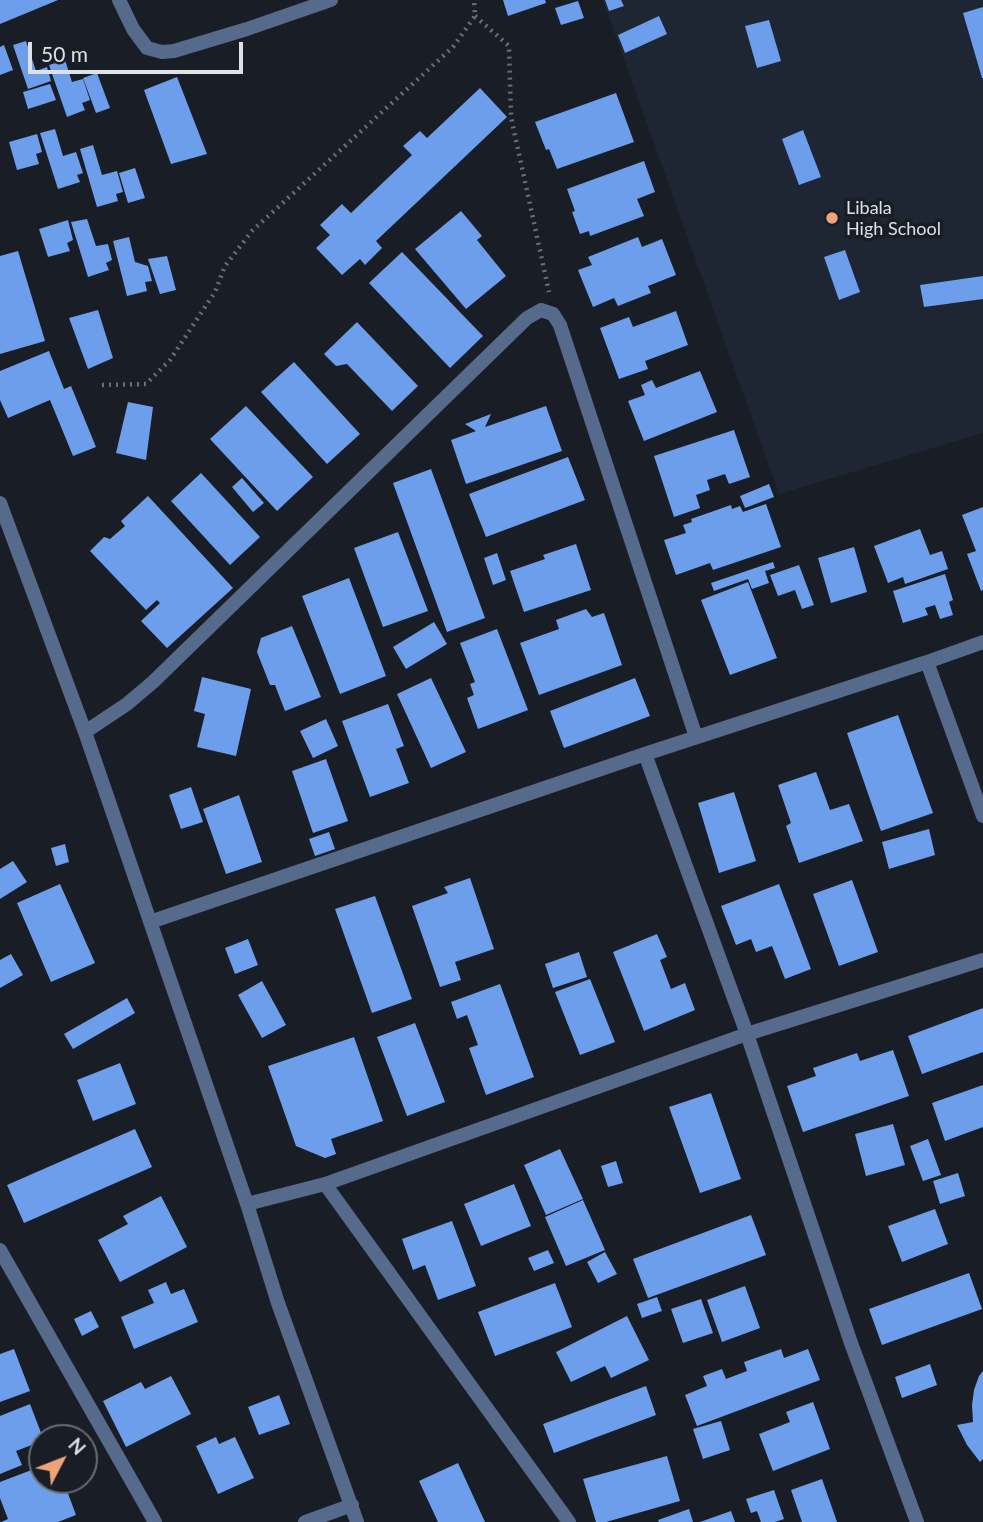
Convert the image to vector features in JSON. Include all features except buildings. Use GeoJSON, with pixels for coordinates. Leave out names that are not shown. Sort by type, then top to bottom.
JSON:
{"type":"FeatureCollection","features":[{"type":"Feature","properties":{"kind":"street"},"geometry":{"type":"LineString","coordinates":[[119,0],[147,48],[162,52],[174,51],[247,29],[331,0]]}},
{"type":"Feature","properties":{"kind":"street"},"geometry":{"type":"LineString","coordinates":[[85,733],[153,682],[527,318],[541,310],[553,314],[560,325],[696,737]]}},
{"type":"Feature","properties":{"kind":"street"},"geometry":{"type":"LineString","coordinates":[[0,503],[85,733],[247,1204],[278,1303],[357,1522]]}},
{"type":"Feature","properties":{"kind":"street"},"geometry":{"type":"LineString","coordinates":[[150,922],[983,642]]}},
{"type":"Feature","properties":{"kind":"street"},"geometry":{"type":"LineString","coordinates":[[927,662],[983,816]]}},
{"type":"Feature","properties":{"kind":"street"},"geometry":{"type":"LineString","coordinates":[[645,754],[747,1034],[851,1343],[917,1522]]}},
{"type":"Feature","properties":{"kind":"street"},"geometry":{"type":"LineString","coordinates":[[247,1204],[326,1184],[747,1034],[983,960]]}},
{"type":"Feature","properties":{"kind":"street"},"geometry":{"type":"LineString","coordinates":[[326,1184],[569,1522]]}},
{"type":"Feature","properties":{"kind":"street"},"geometry":{"type":"LineString","coordinates":[[0,1250],[155,1522]]}},
{"type":"Feature","properties":{"kind":"street"},"geometry":{"type":"LineString","coordinates":[[304,1522],[352,1505]]}},
{"type":"Feature","properties":{"kind":"path"},"geometry":{"type":"LineString","coordinates":[[102,385],[146,384],[170,360],[215,292],[225,267],[251,231],[453,47],[475,16],[474,0]]}},
{"type":"Feature","properties":{"kind":"path"},"geometry":{"type":"LineString","coordinates":[[475,16],[509,46],[511,117],[553,314]]}},
{"type":"Feature","properties":{"kind":"shaded area","name":"Libala High School"},"geometry":{"type":"Polygon","coordinates":[[[603,0],[983,0],[983,433],[779,494],[603,0]]]}},
{"type":"Feature","properties":{"kind":"place","name":"Libala High School"},"geometry":{"type":"Point","coordinates":[832,218]}}]}
